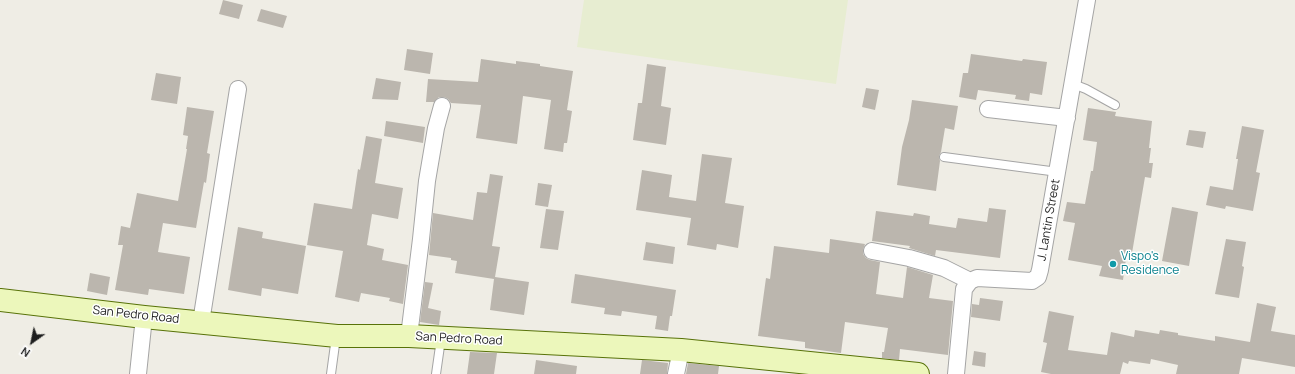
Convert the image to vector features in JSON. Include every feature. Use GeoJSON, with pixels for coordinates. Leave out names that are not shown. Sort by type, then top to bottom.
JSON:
{"type":"FeatureCollection","features":[{"type":"Feature","properties":{"kind":"street","name":"J. Lantin Street"},"geometry":{"type":"LineString","coordinates":[[970,281],[977,278],[1032,281],[1038,277],[1058,172],[1087,0]]}},
{"type":"Feature","properties":{"kind":"street"},"geometry":{"type":"LineString","coordinates":[[201,322],[238,89]]}},
{"type":"Feature","properties":{"kind":"street"},"geometry":{"type":"LineString","coordinates":[[409,336],[427,181],[436,128],[442,106]]}},
{"type":"Feature","properties":{"kind":"street"},"geometry":{"type":"LineString","coordinates":[[988,109],[1067,118]]}},
{"type":"Feature","properties":{"kind":"street"},"geometry":{"type":"LineString","coordinates":[[872,251],[908,258],[944,268],[970,281],[964,289],[956,374]]}},
{"type":"Feature","properties":{"kind":"street","name":"San Pedro Road"},"geometry":{"type":"LineString","coordinates":[[0,300],[336,336],[409,336],[681,350],[918,374]]}},
{"type":"Feature","properties":{"kind":"street"},"geometry":{"type":"LineString","coordinates":[[138,374],[144,316]]}},
{"type":"Feature","properties":{"kind":"street"},"geometry":{"type":"LineString","coordinates":[[676,374],[681,350]]}},
{"type":"Feature","properties":{"kind":"lane"},"geometry":{"type":"LineString","coordinates":[[1073,84],[1086,89],[1115,105]]}},
{"type":"Feature","properties":{"kind":"lane"},"geometry":{"type":"LineString","coordinates":[[944,156],[1058,172]]}},
{"type":"Feature","properties":{"kind":"lane"},"geometry":{"type":"LineString","coordinates":[[331,374],[336,336]]}},
{"type":"Feature","properties":{"kind":"lane"},"geometry":{"type":"LineString","coordinates":[[436,374],[441,338]]}},
{"type":"Feature","properties":{"kind":"green space"},"geometry":{"type":"Polygon","coordinates":[[[584,0],[848,0],[836,84],[577,47],[584,0]]]}},
{"type":"Feature","properties":{"kind":"building"},"geometry":{"type":"Polygon","coordinates":[[[223,0],[243,5],[239,19],[219,14],[223,0]]]}},
{"type":"Feature","properties":{"kind":"building"},"geometry":{"type":"Polygon","coordinates":[[[261,9],[287,16],[283,28],[257,21],[261,9]]]}},
{"type":"Feature","properties":{"kind":"building"},"geometry":{"type":"Polygon","coordinates":[[[407,49],[433,53],[430,74],[404,70],[407,49]]]}},
{"type":"Feature","properties":{"kind":"building"},"geometry":{"type":"Polygon","coordinates":[[[971,54],[1022,61],[1023,59],[1047,62],[1042,95],[1030,93],[1029,101],[1015,99],[1016,95],[978,90],[976,100],[959,97],[963,73],[968,73],[971,54]]]}},
{"type":"Feature","properties":{"kind":"building"},"geometry":{"type":"Polygon","coordinates":[[[481,59],[516,64],[516,61],[540,64],[540,66],[573,71],[567,110],[572,111],[567,143],[564,143],[563,152],[544,149],[551,100],[523,96],[517,144],[476,138],[481,105],[451,103],[444,97],[439,97],[434,102],[426,102],[428,79],[478,82],[481,59]]]}},
{"type":"Feature","properties":{"kind":"building"},"geometry":{"type":"Polygon","coordinates":[[[647,64],[666,67],[661,106],[671,108],[666,145],[633,140],[638,103],[642,103],[647,64]]]}},
{"type":"Feature","properties":{"kind":"building"},"geometry":{"type":"Polygon","coordinates":[[[156,73],[181,77],[177,104],[151,100],[156,73]]]}},
{"type":"Feature","properties":{"kind":"building"},"geometry":{"type":"Polygon","coordinates":[[[376,78],[401,82],[398,100],[372,99],[376,78]]]}},
{"type":"Feature","properties":{"kind":"building"},"geometry":{"type":"Polygon","coordinates":[[[866,88],[879,90],[875,110],[862,107],[866,88]]]}},
{"type":"Feature","properties":{"kind":"building"},"geometry":{"type":"Polygon","coordinates":[[[912,100],[958,106],[954,130],[945,128],[939,156],[940,161],[936,191],[897,185],[902,147],[909,120],[912,100]]]}},
{"type":"Feature","properties":{"kind":"building"},"geometry":{"type":"Polygon","coordinates":[[[187,107],[214,111],[207,153],[210,154],[206,183],[204,182],[196,228],[163,223],[158,252],[190,257],[184,294],[149,289],[148,295],[115,290],[123,245],[118,245],[121,226],[130,228],[137,193],[178,201],[187,149],[188,136],[183,135],[187,107]]]}},
{"type":"Feature","properties":{"kind":"building"},"geometry":{"type":"Polygon","coordinates":[[[1088,108],[1116,112],[1115,116],[1152,121],[1149,148],[1151,148],[1149,163],[1153,163],[1151,178],[1145,177],[1132,253],[1127,252],[1123,280],[1099,276],[1102,266],[1068,260],[1075,223],[1063,221],[1067,202],[1085,204],[1091,171],[1093,171],[1097,142],[1083,140],[1088,108]]]}},
{"type":"Feature","properties":{"kind":"building"},"geometry":{"type":"Polygon","coordinates":[[[386,121],[425,127],[423,143],[384,136],[386,121]]]}},
{"type":"Feature","properties":{"kind":"building"},"geometry":{"type":"Polygon","coordinates":[[[1242,126],[1264,130],[1256,172],[1260,173],[1253,211],[1226,206],[1225,209],[1206,205],[1210,186],[1233,190],[1238,159],[1236,159],[1242,126]]]}},
{"type":"Feature","properties":{"kind":"building"},"geometry":{"type":"Polygon","coordinates":[[[1189,130],[1206,132],[1203,148],[1186,145],[1189,130]]]}},
{"type":"Feature","properties":{"kind":"building"},"geometry":{"type":"Polygon","coordinates":[[[366,136],[382,139],[375,183],[403,188],[398,219],[372,214],[367,245],[384,249],[382,260],[408,265],[403,304],[389,301],[390,298],[361,293],[359,302],[335,297],[343,251],[307,245],[314,203],[352,209],[358,169],[360,170],[366,136]]]}},
{"type":"Feature","properties":{"kind":"building"},"geometry":{"type":"Polygon","coordinates":[[[702,154],[732,158],[725,203],[744,206],[738,248],[717,244],[716,250],[687,245],[691,218],[636,210],[642,170],[672,175],[669,197],[696,201],[702,154]]]}},
{"type":"Feature","properties":{"kind":"building"},"geometry":{"type":"Polygon","coordinates":[[[490,174],[503,176],[492,246],[500,247],[495,277],[529,282],[524,315],[490,310],[494,279],[455,273],[457,261],[451,260],[451,258],[429,255],[433,213],[473,220],[477,192],[487,193],[490,174]]]}},
{"type":"Feature","properties":{"kind":"building"},"geometry":{"type":"Polygon","coordinates":[[[538,183],[552,185],[548,207],[535,205],[538,183]]]}},
{"type":"Feature","properties":{"kind":"building"},"geometry":{"type":"Polygon","coordinates":[[[1172,207],[1198,212],[1189,266],[1162,261],[1172,207]]]}},
{"type":"Feature","properties":{"kind":"building"},"geometry":{"type":"Polygon","coordinates":[[[989,208],[1006,210],[1000,258],[936,250],[935,256],[909,248],[910,246],[872,241],[876,211],[913,216],[914,213],[930,216],[929,224],[956,228],[958,218],[987,222],[989,208]]]}},
{"type":"Feature","properties":{"kind":"building"},"geometry":{"type":"Polygon","coordinates":[[[546,209],[564,211],[558,250],[540,248],[546,209]]]}},
{"type":"Feature","properties":{"kind":"building"},"geometry":{"type":"Polygon","coordinates":[[[238,227],[263,232],[262,238],[306,246],[298,294],[262,288],[261,296],[228,290],[238,227]]]}},
{"type":"Feature","properties":{"kind":"building"},"geometry":{"type":"Polygon","coordinates":[[[830,239],[865,244],[863,254],[866,258],[880,262],[876,294],[903,298],[907,267],[933,275],[929,298],[953,301],[948,355],[900,349],[899,360],[882,358],[888,328],[845,322],[841,353],[805,348],[805,342],[758,336],[766,278],[770,279],[774,246],[829,253],[830,239]]]}},
{"type":"Feature","properties":{"kind":"building"},"geometry":{"type":"Polygon","coordinates":[[[1226,239],[1246,242],[1239,298],[1215,294],[1226,239]]]}},
{"type":"Feature","properties":{"kind":"building"},"geometry":{"type":"Polygon","coordinates":[[[646,242],[675,247],[673,264],[643,260],[646,242]]]}},
{"type":"Feature","properties":{"kind":"building"},"geometry":{"type":"Polygon","coordinates":[[[90,273],[110,277],[107,295],[87,291],[90,273]]]}},
{"type":"Feature","properties":{"kind":"building"},"geometry":{"type":"Polygon","coordinates":[[[575,274],[676,290],[668,331],[655,329],[657,316],[622,311],[621,316],[604,314],[605,308],[571,303],[575,274]]]}},
{"type":"Feature","properties":{"kind":"building"},"geometry":{"type":"Polygon","coordinates":[[[425,282],[433,283],[428,308],[441,311],[439,325],[420,322],[425,282]]]}},
{"type":"Feature","properties":{"kind":"building"},"geometry":{"type":"Polygon","coordinates":[[[980,298],[1003,301],[1000,321],[971,317],[972,304],[979,305],[980,298]]]}},
{"type":"Feature","properties":{"kind":"building"},"geometry":{"type":"Polygon","coordinates":[[[1257,303],[1276,307],[1271,331],[1295,335],[1295,367],[1242,358],[1239,374],[1176,374],[1178,365],[1151,359],[1150,364],[1129,361],[1128,364],[1123,362],[1120,374],[1051,374],[1041,372],[1047,343],[1043,342],[1049,311],[1074,316],[1068,350],[1107,355],[1111,332],[1134,337],[1135,330],[1159,334],[1160,330],[1178,333],[1178,335],[1215,341],[1215,336],[1250,342],[1257,303]]]}},
{"type":"Feature","properties":{"kind":"building"},"geometry":{"type":"Polygon","coordinates":[[[974,351],[986,353],[985,367],[972,365],[974,351]]]}},
{"type":"Feature","properties":{"kind":"building"},"geometry":{"type":"Polygon","coordinates":[[[470,352],[497,353],[494,374],[467,374],[470,352]]]}},
{"type":"Feature","properties":{"kind":"building"},"geometry":{"type":"Polygon","coordinates":[[[536,360],[577,366],[576,374],[534,374],[536,360]]]}},
{"type":"Feature","properties":{"kind":"building"},"geometry":{"type":"Polygon","coordinates":[[[642,360],[668,363],[667,374],[640,374],[642,360]]]}},
{"type":"Feature","properties":{"kind":"building"},"geometry":{"type":"Polygon","coordinates":[[[688,363],[719,366],[718,374],[686,374],[688,363]]]}},
{"type":"Feature","properties":{"kind":"place","name":"Vispo's Residence"},"geometry":{"type":"Point","coordinates":[1113,264]}}]}
